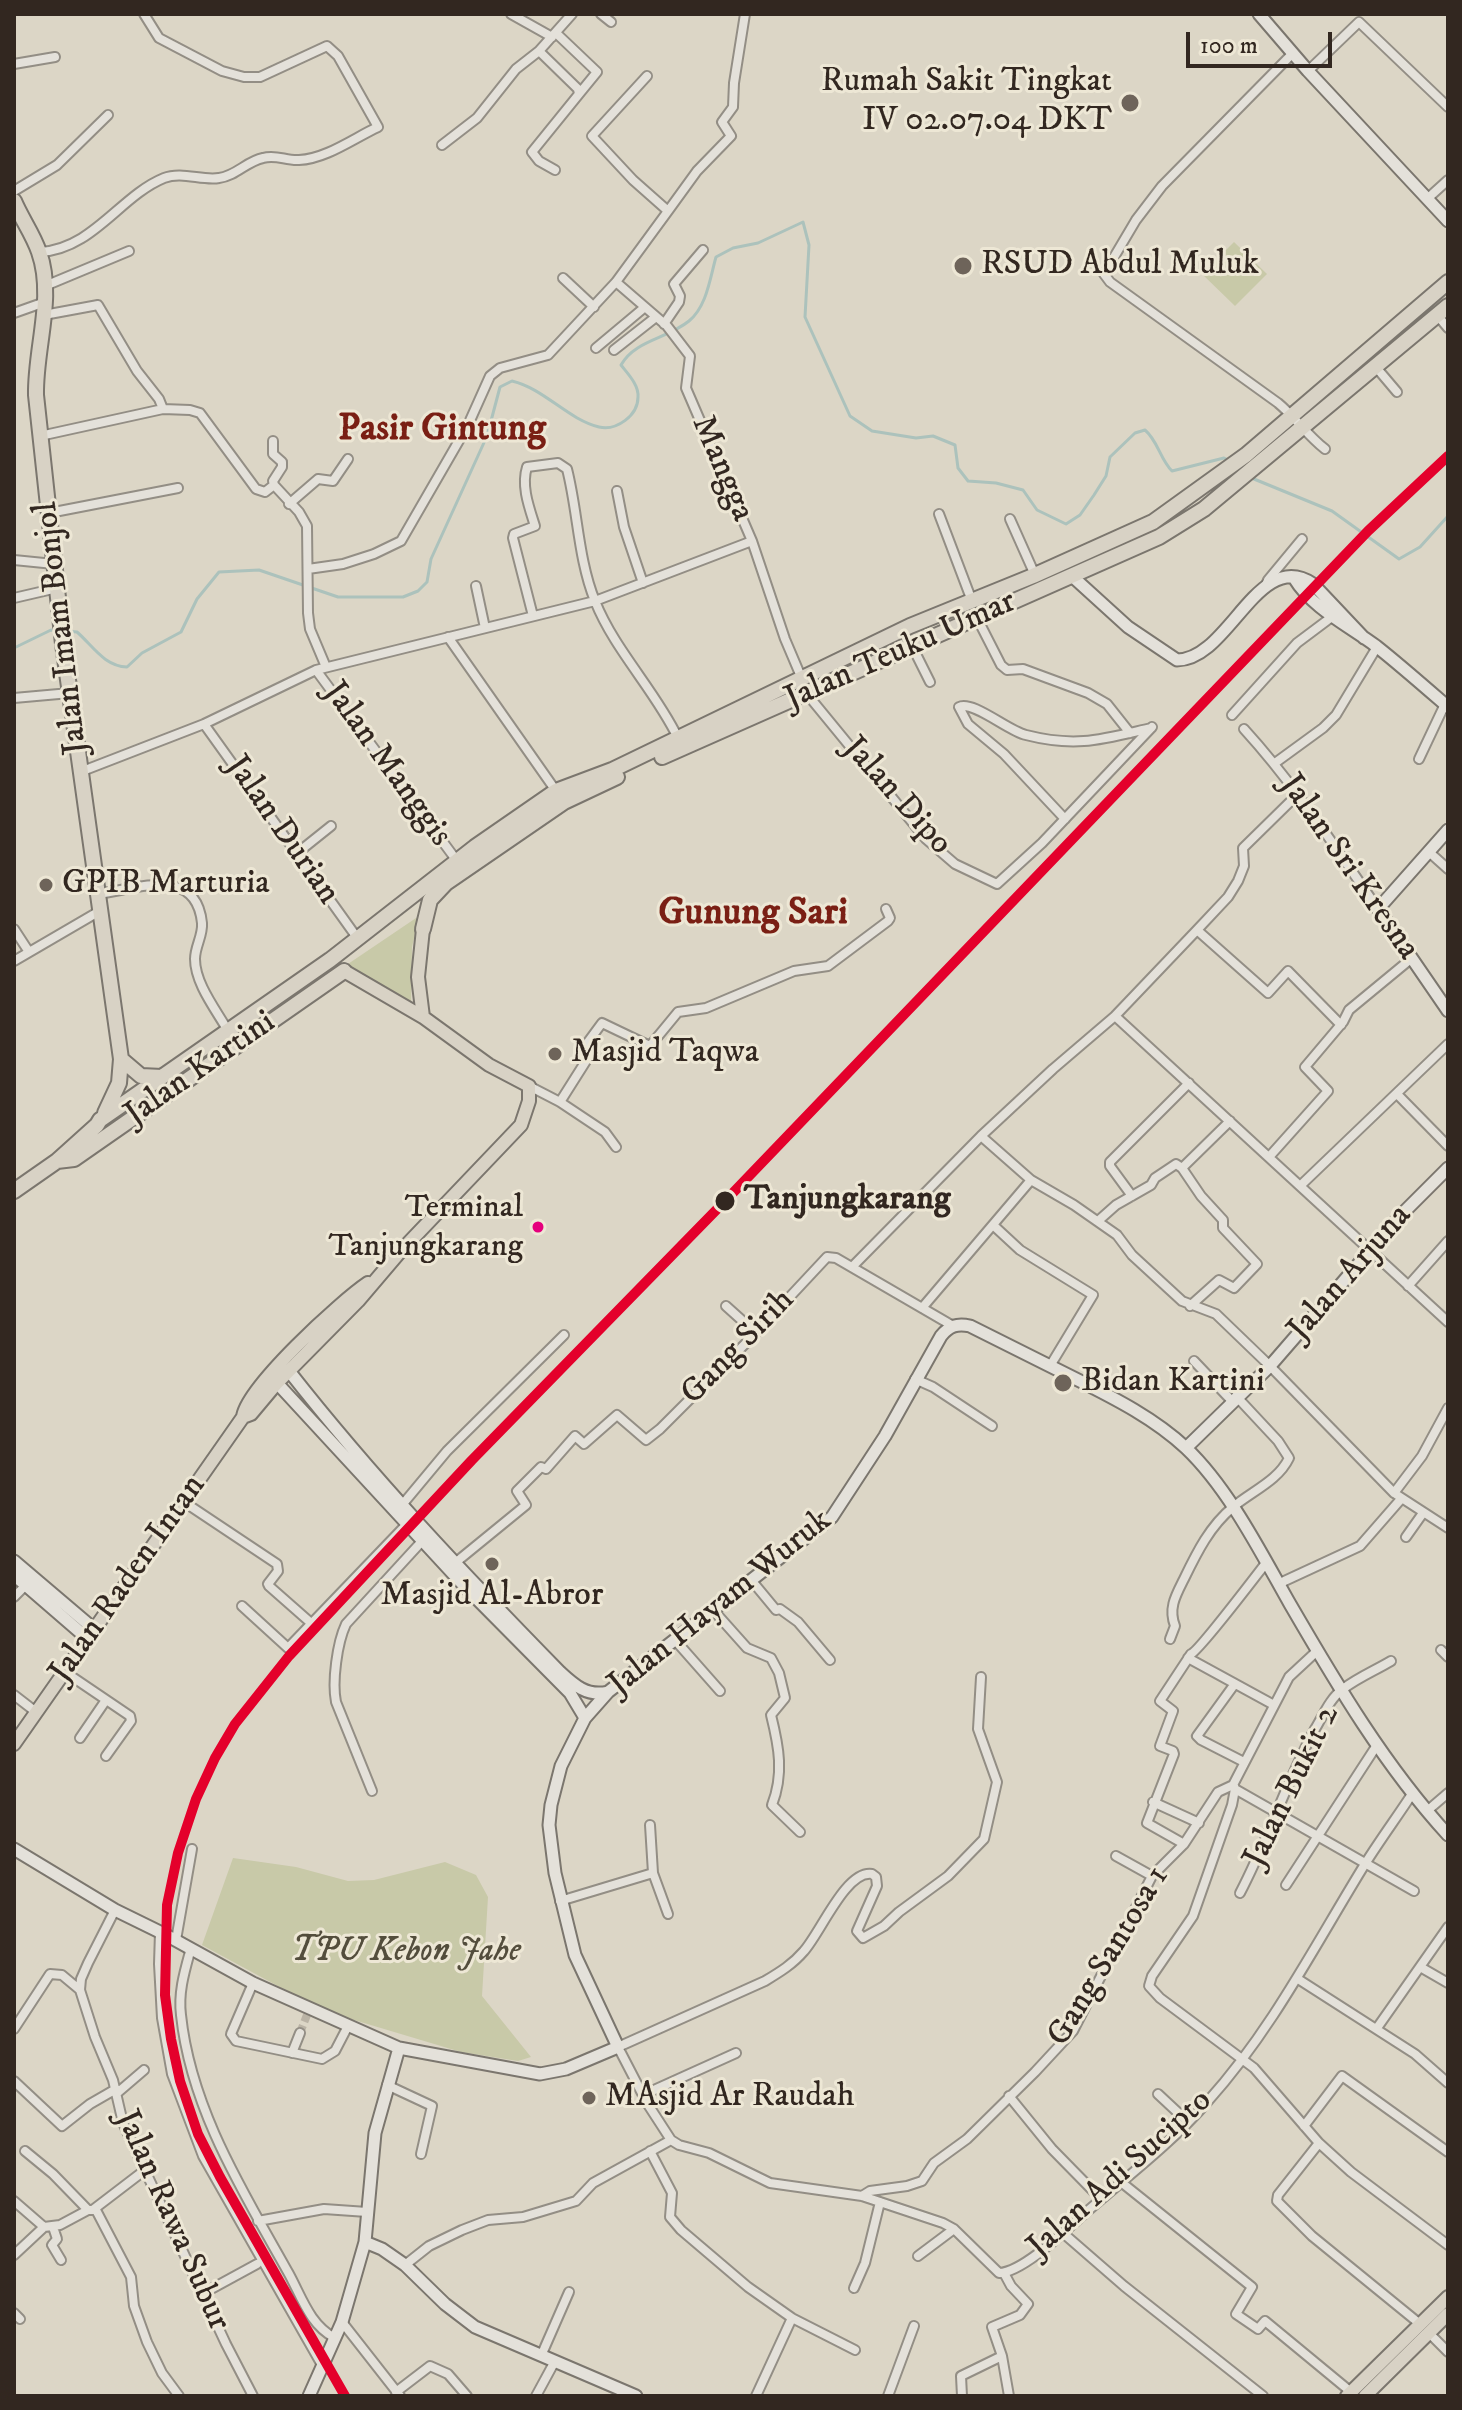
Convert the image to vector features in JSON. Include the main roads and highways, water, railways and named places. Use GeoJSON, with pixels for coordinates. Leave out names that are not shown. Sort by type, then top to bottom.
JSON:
{"type":"FeatureCollection","features":[{"type":"Feature","properties":{"kind":"highway","name":"Jalan Imam Bonjol"},"geometry":{"type":"LineString","coordinates":[[16,210],[40,252],[45,286],[35,370],[40,436],[63,644],[98,912],[121,1059],[119,1083],[100,1120]]}},
{"type":"Feature","properties":{"kind":"highway","name":"Jalan Teuku Umar"},"geometry":{"type":"LineString","coordinates":[[358,939],[457,861],[556,791],[612,770],[898,632],[1153,522],[1190,498],[1448,282]]}},
{"type":"Feature","properties":{"kind":"highway"},"geometry":{"type":"LineString","coordinates":[[1416,309],[1438,314]]}},
{"type":"Feature","properties":{"kind":"highway","name":"Jalan Teuku Umar"},"geometry":{"type":"LineString","coordinates":[[423,929],[430,900],[446,883],[564,802],[1073,577],[1149,542],[1204,509],[1438,314]]}},
{"type":"Feature","properties":{"kind":"highway","name":"Jalan Kartini"},"geometry":{"type":"LineString","coordinates":[[14,1191],[57,1161],[100,1120],[358,939]]}},
{"type":"Feature","properties":{"kind":"highway"},"geometry":{"type":"LineString","coordinates":[[335,956],[344,971]]}},
{"type":"Feature","properties":{"kind":"highway","name":"Jalan Kartini"},"geometry":{"type":"LineString","coordinates":[[57,1161],[74,1159],[344,971]]}},
{"type":"Feature","properties":{"kind":"highway"},"geometry":{"type":"LineString","coordinates":[[121,1059],[141,1076],[163,1077]]}},
{"type":"Feature","properties":{"kind":"main road","name":"Jalan Teuku Umar"},"geometry":{"type":"LineString","coordinates":[[423,929],[418,977],[423,1017]]}},
{"type":"Feature","properties":{"kind":"main road"},"geometry":{"type":"LineString","coordinates":[[344,971],[423,1017]]}},
{"type":"Feature","properties":{"kind":"main road","name":"Jalan Raden Intan"},"geometry":{"type":"LineString","coordinates":[[243,1417],[251,1414],[521,1125],[529,1101],[529,1086],[489,1065],[423,1017]]}},
{"type":"Feature","properties":{"kind":"main road","name":"Jalan Raden Intan"},"geometry":{"type":"LineString","coordinates":[[14,1744],[243,1417],[244,1408],[284,1360],[350,1295],[376,1277]]}},
{"type":"Feature","properties":{"kind":"main road"},"geometry":{"type":"LineString","coordinates":[[1365,2396],[1448,2297]]}},
{"type":"Feature","properties":{"kind":"main road"},"geometry":{"type":"LineString","coordinates":[[1349,2394],[1424,2329],[1448,2314]]}},
{"type":"Feature","properties":{"kind":"waterway"},"geometry":{"type":"LineString","coordinates":[[65,631],[77,632],[105,659],[127,667],[142,653],[181,632],[197,599],[219,572],[259,570],[338,597],[403,597],[418,591],[427,582],[431,559],[487,436],[500,387],[512,381],[524,385],[577,418],[599,427],[612,427],[625,421],[637,404],[638,393],[621,365],[634,350],[680,327],[695,315],[707,291],[716,257],[733,248],[758,243],[803,222],[809,245],[805,317],[850,416],[872,431],[916,438],[933,436],[955,445],[958,468],[968,481],[996,483],[1023,490],[1037,510],[1066,524],[1080,515],[1106,476],[1110,457],[1135,433],[1145,430],[1149,434],[1172,471],[1224,458],[1230,461]]}},
{"type":"Feature","properties":{"kind":"waterway"},"geometry":{"type":"LineString","coordinates":[[1254,479],[1332,511],[1399,559],[1420,547],[1448,516]]}},
{"type":"Feature","properties":{"kind":"waterway"},"geometry":{"type":"LineString","coordinates":[[14,648],[51,630],[58,631]]}},
{"type":"Feature","properties":{"kind":"tunnel"},"geometry":{"type":"LineString","coordinates":[[300,2033],[307,2015]]}},
{"type":"Feature","properties":{"kind":"place","name":"Rumah Sakit Tingkat IV 02.07.04 DKT"},"geometry":{"type":"Point","coordinates":[1130,103]}},
{"type":"Feature","properties":{"kind":"place","name":"RSUD Abdul Muluk"},"geometry":{"type":"Point","coordinates":[963,266]}},
{"type":"Feature","properties":{"kind":"place","name":"GPIB Marturia"},"geometry":{"type":"Point","coordinates":[46,885]}},
{"type":"Feature","properties":{"kind":"place","name":"Masjid Taqwa"},"geometry":{"type":"Point","coordinates":[555,1054]}},
{"type":"Feature","properties":{"kind":"place","name":"Tanjungkarang"},"geometry":{"type":"Point","coordinates":[725,1201]}},
{"type":"Feature","properties":{"kind":"place","name":"Terminal Tanjungkarang"},"geometry":{"type":"Point","coordinates":[538,1227]}},
{"type":"Feature","properties":{"kind":"place","name":"Bidan Kartini"},"geometry":{"type":"Point","coordinates":[1063,1383]}},
{"type":"Feature","properties":{"kind":"place","name":"Masjid Al-Abror"},"geometry":{"type":"Point","coordinates":[492,1564]}},
{"type":"Feature","properties":{"kind":"place","name":"MAsjid Ar Raudah"},"geometry":{"type":"Point","coordinates":[589,2098]}},
{"type":"Feature","properties":{"kind":"district","name":"Pasir Gintung"},"geometry":{"type":"Point","coordinates":[442,431]}},
{"type":"Feature","properties":{"kind":"district","name":"Gunung Sari"},"geometry":{"type":"Point","coordinates":[753,915]}},
{"type":"Feature","properties":{"kind":"park label","name":"TPU Kebon Jahe"},"geometry":{"type":"Point","coordinates":[406,1953]}}]}
